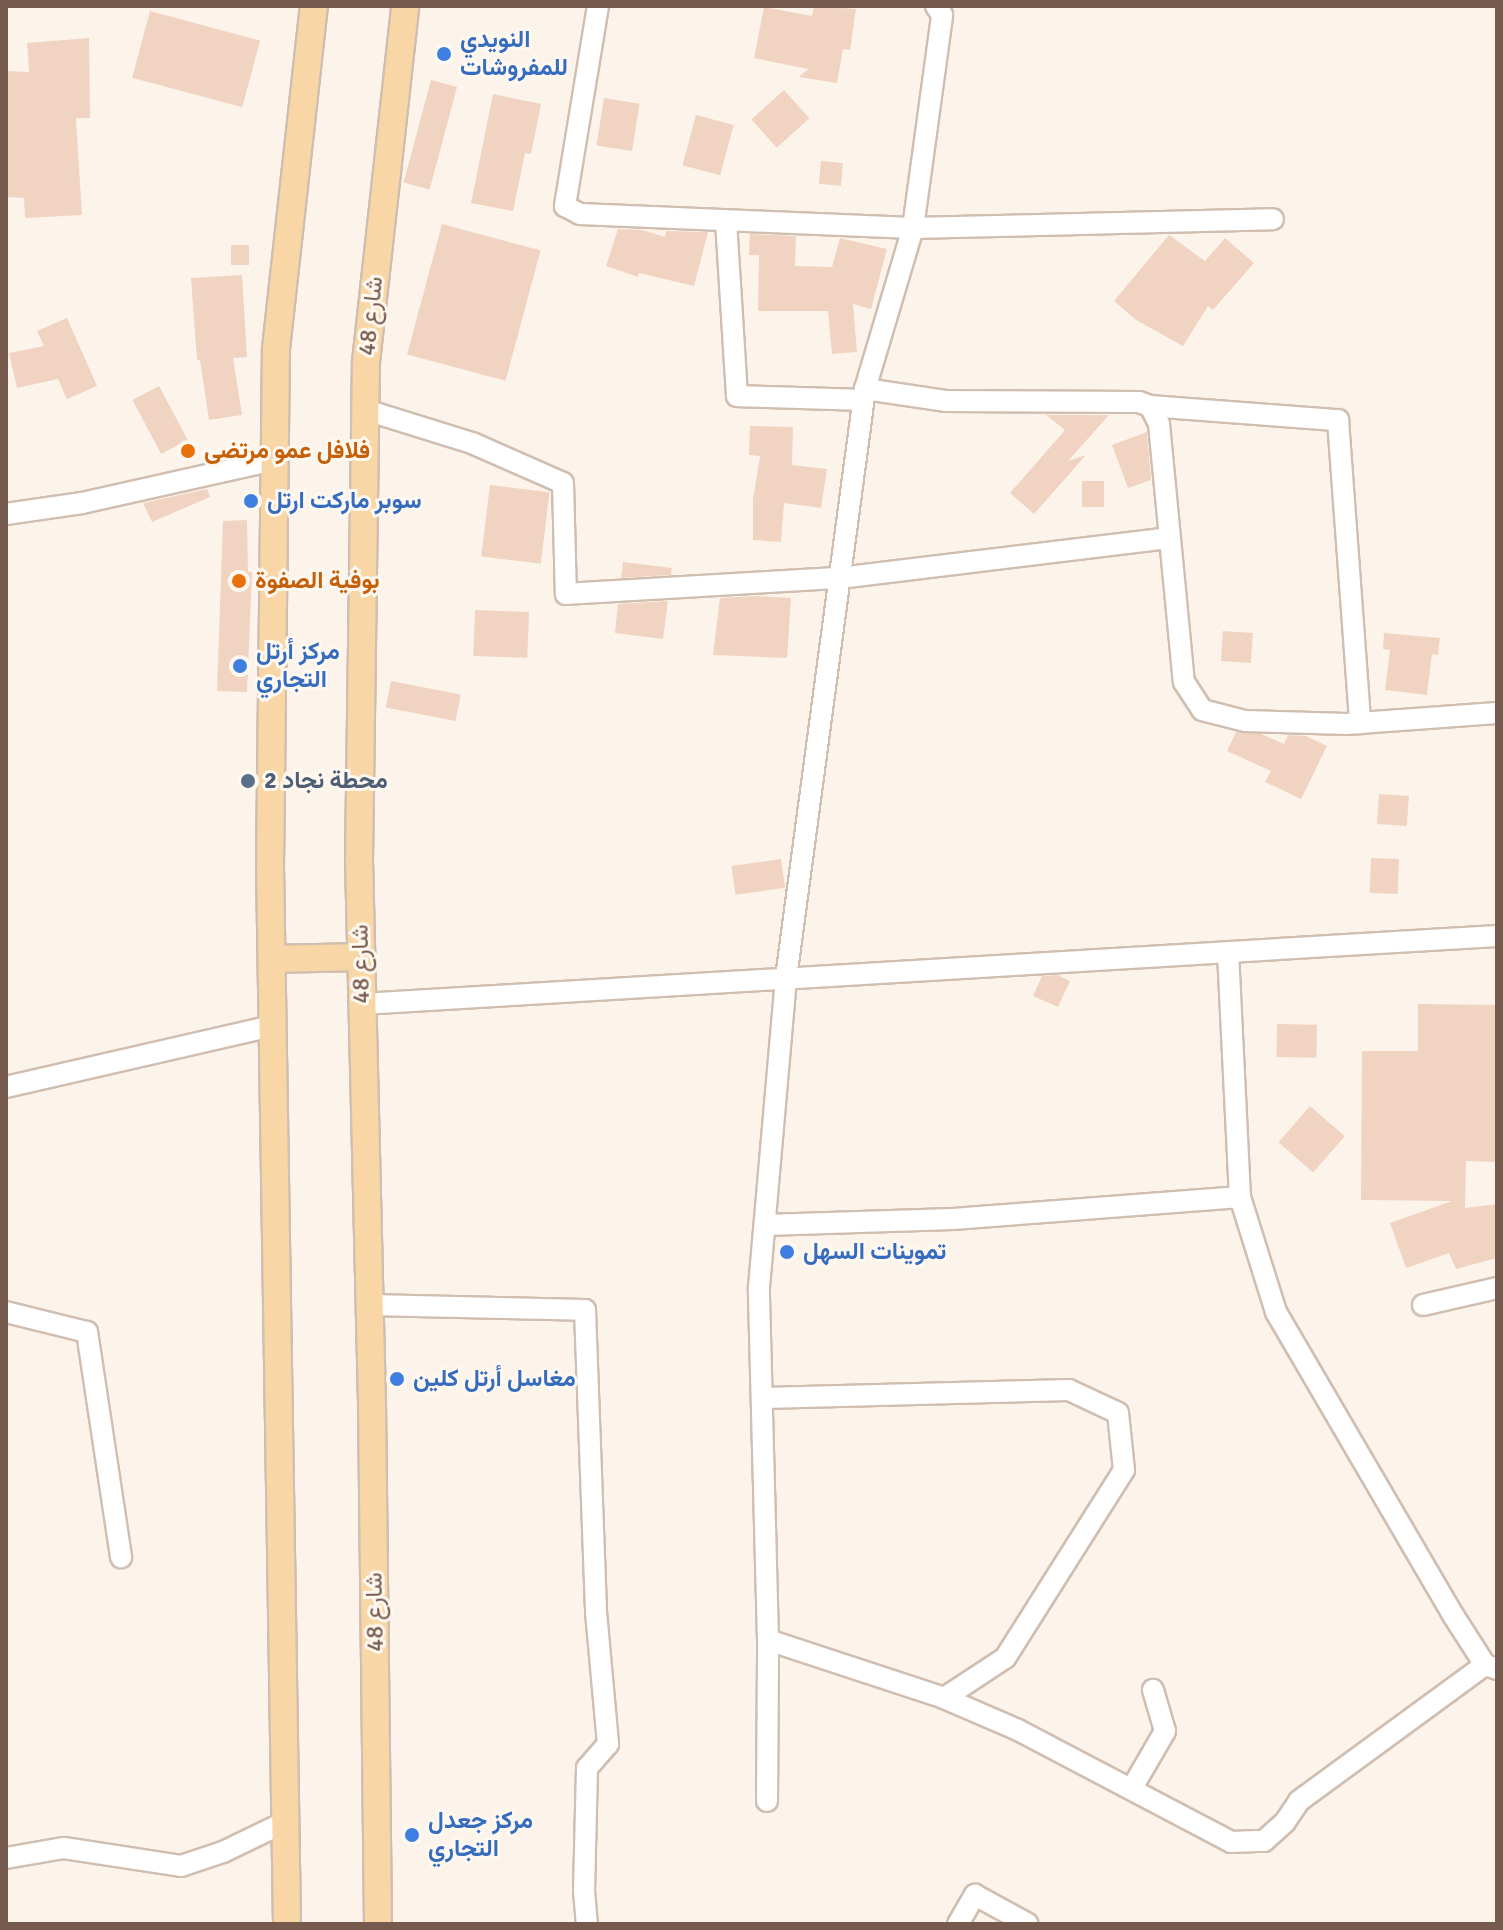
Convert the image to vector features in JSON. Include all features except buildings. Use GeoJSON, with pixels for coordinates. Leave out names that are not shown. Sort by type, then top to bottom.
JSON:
{"type":"FeatureCollection","features":[{"type":"Feature","properties":{"kind":"main road"},"geometry":{"type":"LineString","coordinates":[[287,1924],[272,959],[276,349],[314,6]]}},
{"type":"Feature","properties":{"kind":"main road","name":"شارع 48"},"geometry":{"type":"LineString","coordinates":[[378,1924],[359,860],[366,362],[405,6]]}},
{"type":"Feature","properties":{"kind":"main road"},"geometry":{"type":"LineString","coordinates":[[272,959],[361,957]]}},
{"type":"Feature","properties":{"kind":"street"},"geometry":{"type":"LineString","coordinates":[[598,6],[565,206],[580,214],[913,228],[1273,219]]}},
{"type":"Feature","properties":{"kind":"street"},"geometry":{"type":"LineString","coordinates":[[767,1801],[768,1640],[759,1287],[786,978],[864,394],[913,228],[942,15],[938,6]]}},
{"type":"Feature","properties":{"kind":"street"},"geometry":{"type":"LineString","coordinates":[[726,221],[737,396],[864,394],[945,401],[1139,402],[1150,406],[1338,420],[1360,723]]}},
{"type":"Feature","properties":{"kind":"street"},"geometry":{"type":"LineString","coordinates":[[1150,406],[1159,424],[1184,682],[1202,710],[1245,721],[1360,723],[1497,713]]}},
{"type":"Feature","properties":{"kind":"street"},"geometry":{"type":"LineString","coordinates":[[366,410],[472,443],[563,483],[566,594],[839,578],[1169,538]]}},
{"type":"Feature","properties":{"kind":"street"},"geometry":{"type":"LineString","coordinates":[[6,514],[82,503],[275,460]]}},
{"type":"Feature","properties":{"kind":"street"},"geometry":{"type":"LineString","coordinates":[[362,1004],[1497,936]]}},
{"type":"Feature","properties":{"kind":"street"},"geometry":{"type":"LineString","coordinates":[[768,1640],[944,1698],[1018,1730],[1231,1842],[1264,1841],[1285,1822],[1299,1801],[1491,1667],[1276,1312],[1240,1197],[1228,952]]}},
{"type":"Feature","properties":{"kind":"street"},"geometry":{"type":"LineString","coordinates":[[6,1087],[273,1026]]}},
{"type":"Feature","properties":{"kind":"street"},"geometry":{"type":"LineString","coordinates":[[765,1225],[953,1219],[1240,1197]]}},
{"type":"Feature","properties":{"kind":"street"},"geometry":{"type":"LineString","coordinates":[[1423,1305],[1497,1288]]}},
{"type":"Feature","properties":{"kind":"street"},"geometry":{"type":"LineString","coordinates":[[369,1305],[585,1310],[596,1612],[608,1744],[587,1768],[584,1923]]}},
{"type":"Feature","properties":{"kind":"street"},"geometry":{"type":"LineString","coordinates":[[6,1312],[87,1332],[121,1557]]}},
{"type":"Feature","properties":{"kind":"street"},"geometry":{"type":"LineString","coordinates":[[764,1398],[1069,1390],[1118,1413],[1124,1470],[1005,1658],[944,1698]]}},
{"type":"Feature","properties":{"kind":"street"},"geometry":{"type":"LineString","coordinates":[[1132,1788],[1165,1731],[1153,1690]]}},
{"type":"Feature","properties":{"kind":"street"},"geometry":{"type":"LineString","coordinates":[[6,1858],[64,1848],[181,1866],[223,1852],[285,1822]]}},
{"type":"Feature","properties":{"kind":"street"},"geometry":{"type":"LineString","coordinates":[[958,1924],[975,1895],[1028,1924]]}},
{"type":"Feature","properties":{"kind":"place","name":"النويدي للمفروشات"},"geometry":{"type":"Point","coordinates":[444,54]}},
{"type":"Feature","properties":{"kind":"place","name":"فلافل عمو مرتضى"},"geometry":{"type":"Point","coordinates":[188,451]}},
{"type":"Feature","properties":{"kind":"place","name":"سوبر ماركت ارتل"},"geometry":{"type":"Point","coordinates":[251,501]}},
{"type":"Feature","properties":{"kind":"place","name":"بوفية الصفوة"},"geometry":{"type":"Point","coordinates":[239,581]}},
{"type":"Feature","properties":{"kind":"place","name":"مركز أرتل التجاري"},"geometry":{"type":"Point","coordinates":[240,666]}},
{"type":"Feature","properties":{"kind":"place","name":"محطة نجاد 2"},"geometry":{"type":"Point","coordinates":[248,781]}},
{"type":"Feature","properties":{"kind":"place","name":"تموينات السهل"},"geometry":{"type":"Point","coordinates":[787,1252]}},
{"type":"Feature","properties":{"kind":"place","name":"مغاسل أرتل كلين"},"geometry":{"type":"Point","coordinates":[397,1379]}},
{"type":"Feature","properties":{"kind":"place","name":"مركز جعدل التجاري"},"geometry":{"type":"Point","coordinates":[412,1835]}}]}
